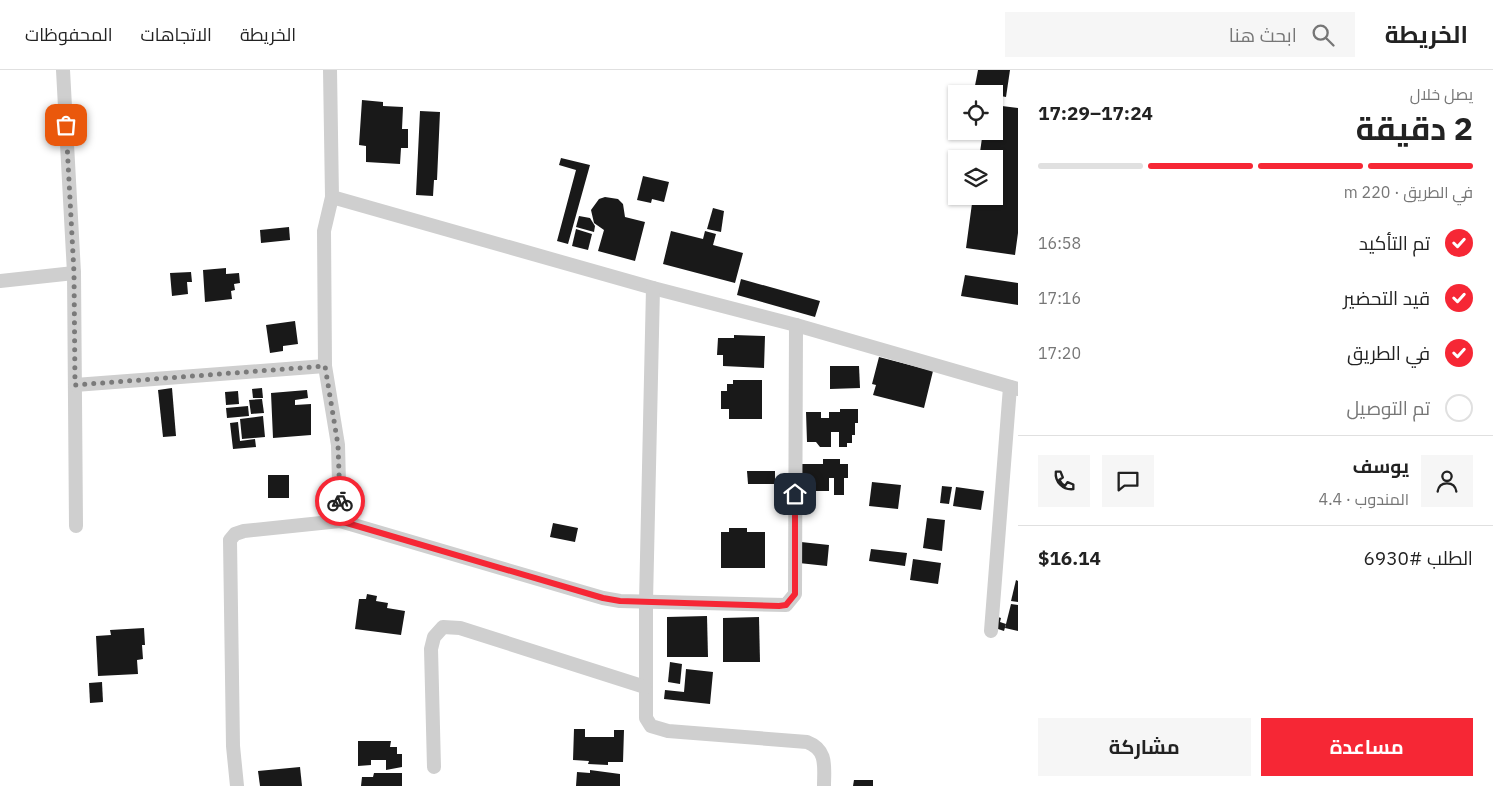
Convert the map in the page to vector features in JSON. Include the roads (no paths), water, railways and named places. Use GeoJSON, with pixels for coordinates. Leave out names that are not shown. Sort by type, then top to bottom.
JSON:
{"type":"FeatureCollection","features":[{"type":"Feature","properties":{"kind":"street"},"geometry":{"type":"LineString","coordinates":[[63,70],[74,273],[76,526]]}},
{"type":"Feature","properties":{"kind":"street"},"geometry":{"type":"LineString","coordinates":[[330,70],[332,197],[324,231],[325,366],[338,445],[340,521]]}},
{"type":"Feature","properties":{"kind":"street"},"geometry":{"type":"LineString","coordinates":[[332,197],[653,288],[796,325],[1014,388],[991,631]]}},
{"type":"Feature","properties":{"kind":"street"},"geometry":{"type":"LineString","coordinates":[[0,281],[74,273]]}},
{"type":"Feature","properties":{"kind":"street"},"geometry":{"type":"LineString","coordinates":[[653,288],[646,602],[646,718],[651,726],[656,729],[807,742],[815,745],[824,756],[824,786]]}},
{"type":"Feature","properties":{"kind":"street"},"geometry":{"type":"LineString","coordinates":[[237,786],[233,746],[230,540],[235,534],[244,531],[340,521],[603,598],[646,602],[786,605],[792,600],[795,588],[796,325]]}},
{"type":"Feature","properties":{"kind":"street"},"geometry":{"type":"LineString","coordinates":[[75,385],[325,366]]}},
{"type":"Feature","properties":{"kind":"street"},"geometry":{"type":"LineString","coordinates":[[434,767],[431,649],[434,637],[443,627],[460,628],[645,687]]}}]}
